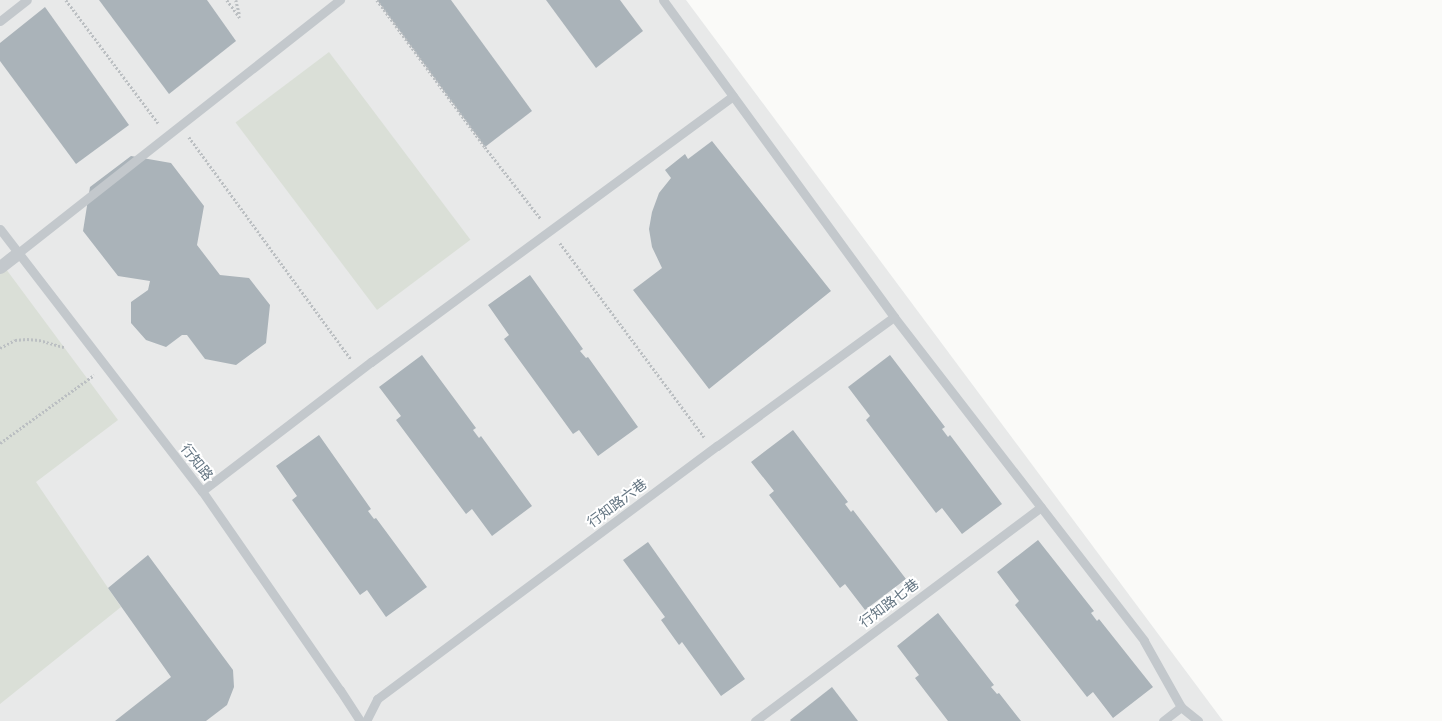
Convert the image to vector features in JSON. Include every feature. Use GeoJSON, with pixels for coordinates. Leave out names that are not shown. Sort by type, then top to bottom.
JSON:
{"type":"FeatureCollection","features":[{"type":"Feature","properties":{"kind":"street"},"geometry":{"type":"LineString","coordinates":[[0,267],[18,253]]}},
{"type":"Feature","properties":{"kind":"lane"},"geometry":{"type":"LineString","coordinates":[[0,21],[27,0]]}},
{"type":"Feature","properties":{"kind":"lane"},"geometry":{"type":"LineString","coordinates":[[18,253],[340,0]]}},
{"type":"Feature","properties":{"kind":"lane"},"geometry":{"type":"LineString","coordinates":[[664,0],[894,317],[1144,641],[1181,707],[1198,721]]}},
{"type":"Feature","properties":{"kind":"lane"},"geometry":{"type":"LineString","coordinates":[[202,491],[360,371],[733,96]]}},
{"type":"Feature","properties":{"kind":"lane","name":"行知路"},"geometry":{"type":"LineString","coordinates":[[0,229],[202,491],[360,721]]}},
{"type":"Feature","properties":{"kind":"lane","name":"行知路六巷"},"geometry":{"type":"LineString","coordinates":[[366,721],[377,699],[713,449],[894,317]]}},
{"type":"Feature","properties":{"kind":"lane","name":"行知路七巷"},"geometry":{"type":"LineString","coordinates":[[755,721],[1041,507]]}},
{"type":"Feature","properties":{"kind":"lane"},"geometry":{"type":"LineString","coordinates":[[1163,721],[1181,707]]}},
{"type":"Feature","properties":{"kind":"path"},"geometry":{"type":"LineString","coordinates":[[66,0],[167,136]]}},
{"type":"Feature","properties":{"kind":"path"},"geometry":{"type":"LineString","coordinates":[[227,0],[240,18],[236,0]]}},
{"type":"Feature","properties":{"kind":"path"},"geometry":{"type":"LineString","coordinates":[[377,0],[485,147],[550,231],[713,449]]}},
{"type":"Feature","properties":{"kind":"path"},"geometry":{"type":"LineString","coordinates":[[180,126],[360,371]]}},
{"type":"Feature","properties":{"kind":"path"},"geometry":{"type":"LineString","coordinates":[[0,348],[15,340],[27,339],[39,340],[64,346]]}},
{"type":"Feature","properties":{"kind":"path"},"geometry":{"type":"LineString","coordinates":[[0,444],[105,366]]}},
{"type":"Feature","properties":{"kind":"shaded area"},"geometry":{"type":"Polygon","coordinates":[[[0,0],[686,0],[1223,721],[0,721],[0,0]]]}},
{"type":"Feature","properties":{"kind":"shaded area"},"geometry":{"type":"Polygon","coordinates":[[[329,52],[470,240],[377,310],[236,122],[329,52]]]}},
{"type":"Feature","properties":{"kind":"shaded area"},"geometry":{"type":"Polygon","coordinates":[[[3,265],[118,420],[36,482],[121,607],[0,704],[0,267],[3,265]]]}},
{"type":"Feature","properties":{"kind":"building"},"geometry":{"type":"Polygon","coordinates":[[[99,0],[207,0],[236,41],[169,94],[99,0]]]}},
{"type":"Feature","properties":{"kind":"building"},"geometry":{"type":"Polygon","coordinates":[[[377,0],[451,0],[532,111],[485,147],[377,0]]]}},
{"type":"Feature","properties":{"kind":"building"},"geometry":{"type":"Polygon","coordinates":[[[546,0],[620,0],[643,31],[596,68],[546,0]]]}},
{"type":"Feature","properties":{"kind":"building"},"geometry":{"type":"Polygon","coordinates":[[[45,7],[129,125],[76,164],[0,61],[0,43],[45,7]]]}},
{"type":"Feature","properties":{"kind":"building"},"geometry":{"type":"Polygon","coordinates":[[[712,141],[831,291],[709,389],[633,290],[662,268],[652,247],[649,229],[652,212],[659,193],[671,178],[665,170],[685,154],[688,159],[712,141]]]}},
{"type":"Feature","properties":{"kind":"building"},"geometry":{"type":"Polygon","coordinates":[[[131,156],[171,163],[204,206],[197,245],[220,275],[249,278],[270,305],[266,343],[236,365],[205,359],[187,335],[182,335],[166,347],[146,340],[131,323],[131,302],[148,290],[150,281],[118,276],[83,231],[90,187],[131,156]]]}},
{"type":"Feature","properties":{"kind":"building"},"geometry":{"type":"Polygon","coordinates":[[[530,275],[583,349],[580,351],[586,358],[588,357],[638,427],[598,456],[579,430],[573,434],[504,339],[509,335],[488,305],[530,275]]]}},
{"type":"Feature","properties":{"kind":"building"},"geometry":{"type":"Polygon","coordinates":[[[422,355],[476,428],[473,430],[479,438],[481,436],[532,506],[492,536],[472,509],[466,514],[396,420],[401,416],[379,387],[422,355]]]}},
{"type":"Feature","properties":{"kind":"building"},"geometry":{"type":"Polygon","coordinates":[[[890,355],[945,427],[942,429],[948,437],[950,435],[1002,504],[962,534],[942,508],[936,513],[866,420],[870,416],[848,387],[890,355]]]}},
{"type":"Feature","properties":{"kind":"building"},"geometry":{"type":"Polygon","coordinates":[[[793,430],[848,502],[845,504],[851,512],[853,510],[906,579],[865,610],[845,584],[840,588],[769,495],[774,491],[751,462],[793,430]]]}},
{"type":"Feature","properties":{"kind":"building"},"geometry":{"type":"Polygon","coordinates":[[[319,435],[371,509],[368,511],[374,519],[376,518],[427,587],[386,617],[367,590],[360,595],[292,500],[297,496],[276,466],[319,435]]]}},
{"type":"Feature","properties":{"kind":"building"},"geometry":{"type":"Polygon","coordinates":[[[1038,540],[1094,611],[1091,613],[1097,621],[1099,619],[1153,687],[1113,718],[1093,692],[1087,697],[1015,605],[1019,601],[997,572],[1038,540]]]}},
{"type":"Feature","properties":{"kind":"building"},"geometry":{"type":"Polygon","coordinates":[[[648,542],[745,679],[721,696],[682,642],[679,645],[661,620],[665,617],[623,560],[648,542]]]}},
{"type":"Feature","properties":{"kind":"building"},"geometry":{"type":"Polygon","coordinates":[[[148,555],[233,670],[234,687],[227,705],[206,721],[115,721],[171,677],[108,588],[148,555]]]}},
{"type":"Feature","properties":{"kind":"building"},"geometry":{"type":"Polygon","coordinates":[[[938,613],[994,685],[991,687],[997,694],[999,693],[1021,721],[948,721],[915,678],[919,675],[897,646],[938,613]]]}},
{"type":"Feature","properties":{"kind":"building"},"geometry":{"type":"Polygon","coordinates":[[[832,687],[858,721],[790,720],[832,687]]]}}]}
